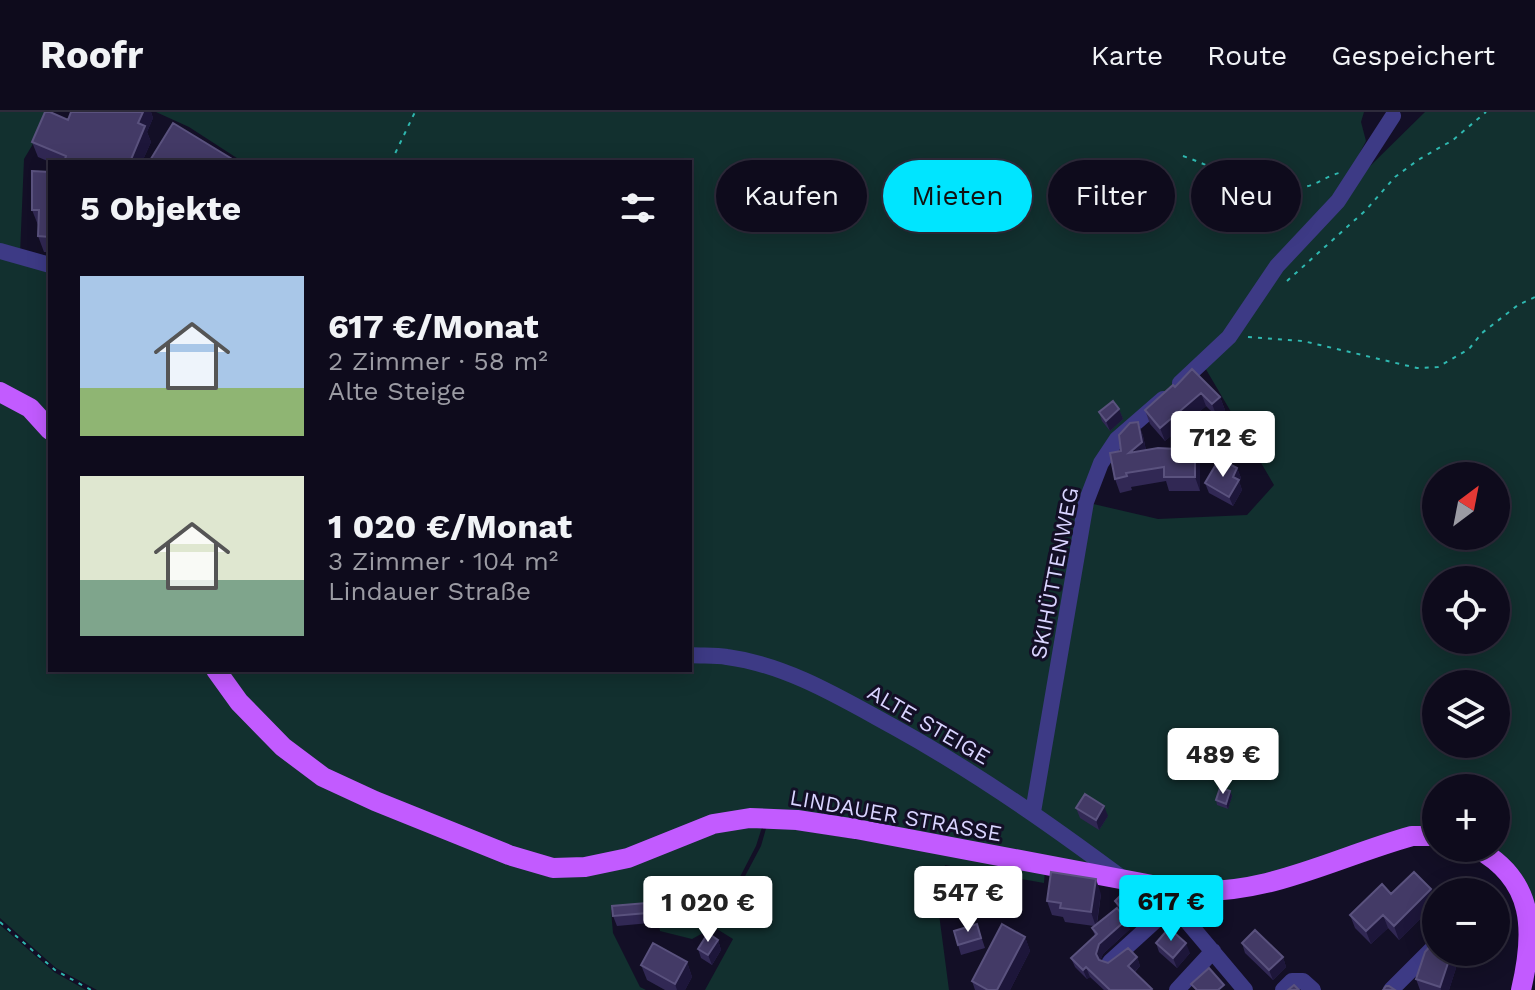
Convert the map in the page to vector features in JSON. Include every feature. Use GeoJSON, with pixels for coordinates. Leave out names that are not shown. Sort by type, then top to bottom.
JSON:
{"type":"FeatureCollection","features":[{"type":"Feature","properties":{"kind":"main road"},"geometry":{"type":"LineString","coordinates":[[0,392],[30,408],[48,428]]}},
{"type":"Feature","properties":{"kind":"main road","name":"LINDAUER STRASSE"},"geometry":{"type":"LineString","coordinates":[[217,672],[239,702],[283,747],[323,777],[509,855],[553,868],[585,867],[628,858],[713,824],[750,818],[797,820],[856,829],[1184,891],[1212,893],[1263,886],[1308,873],[1384,844],[1422,836]]}},
{"type":"Feature","properties":{"kind":"main road"},"geometry":{"type":"LineString","coordinates":[[1496,862],[1508,870],[1521,889],[1531,913],[1533,937],[1530,965],[1521,990]]}},
{"type":"Feature","properties":{"kind":"street","name":"SKIHÜTTENWEG"},"geometry":{"type":"LineString","coordinates":[[1033,812],[1086,502],[1101,463],[1117,439],[1229,337],[1277,266],[1324,218],[1356,175],[1393,116]]}},
{"type":"Feature","properties":{"kind":"street"},"geometry":{"type":"LineString","coordinates":[[0,251],[48,264]]}},
{"type":"Feature","properties":{"kind":"street","name":"ALTE STEIGE"},"geometry":{"type":"LineString","coordinates":[[692,655],[728,657],[777,670],[816,685],[918,741],[1033,812],[1166,911],[1186,920]]}},
{"type":"Feature","properties":{"kind":"street"},"geometry":{"type":"LineString","coordinates":[[1184,891],[1182,907],[1186,920],[1245,990]]}},
{"type":"Feature","properties":{"kind":"street"},"geometry":{"type":"LineString","coordinates":[[1110,962],[1166,911]]}},
{"type":"Feature","properties":{"kind":"street"},"geometry":{"type":"LineString","coordinates":[[1177,990],[1213,951]]}},
{"type":"Feature","properties":{"kind":"street"},"geometry":{"type":"LineString","coordinates":[[1391,990],[1422,959]]}},
{"type":"Feature","properties":{"kind":"street"},"geometry":{"type":"LineString","coordinates":[[1283,990],[1292,981],[1303,981],[1313,990]]}},
{"type":"Feature","properties":{"kind":"path"},"geometry":{"type":"LineString","coordinates":[[392,160],[415,112]]}},
{"type":"Feature","properties":{"kind":"path"},"geometry":{"type":"LineString","coordinates":[[1279,288],[1366,210],[1395,177],[1453,140],[1486,112]]}},
{"type":"Feature","properties":{"kind":"path"},"geometry":{"type":"LineString","coordinates":[[1183,156],[1258,187],[1296,188],[1331,175],[1345,172],[1356,175]]}},
{"type":"Feature","properties":{"kind":"path"},"geometry":{"type":"LineString","coordinates":[[1229,337],[1265,336],[1417,368],[1438,367],[1462,354],[1482,333],[1518,305],[1535,297]]}},
{"type":"Feature","properties":{"kind":"path"},"geometry":{"type":"LineString","coordinates":[[0,922],[55,970],[91,990]]}},
{"type":"Feature","properties":{"kind":"green space"},"geometry":{"type":"Polygon","coordinates":[[[0,112],[52,112],[24,159],[20,254],[0,248],[0,112]]]}},
{"type":"Feature","properties":{"kind":"green space"},"geometry":{"type":"Polygon","coordinates":[[[156,112],[1364,112],[1361,122],[1366,141],[1353,166],[1365,171],[1425,112],[1535,112],[1535,909],[1499,862],[1510,862],[1510,774],[1422,774],[1422,834],[1305,867],[1212,886],[1123,873],[818,682],[692,652],[692,160],[240,160],[189,127],[156,112]],[[1204,366],[1104,464],[1089,503],[1158,519],[1247,515],[1274,485],[1204,366]]]}},
{"type":"Feature","properties":{"kind":"green space"},"geometry":{"type":"Polygon","coordinates":[[[0,254],[48,267],[48,417],[0,383],[0,254]]]}},
{"type":"Feature","properties":{"kind":"green space"},"geometry":{"type":"Polygon","coordinates":[[[0,401],[26,416],[48,438],[48,672],[211,672],[278,751],[554,873],[714,830],[763,824],[756,846],[714,927],[692,939],[660,931],[654,905],[611,910],[613,933],[640,987],[646,990],[97,990],[56,968],[0,918],[0,401]]]}},
{"type":"Feature","properties":{"kind":"green space"},"geometry":{"type":"Polygon","coordinates":[[[692,658],[777,672],[917,744],[1103,867],[798,811],[571,861],[510,850],[326,771],[288,743],[224,672],[692,672],[692,658]]]}},
{"type":"Feature","properties":{"kind":"green space"},"geometry":{"type":"Polygon","coordinates":[[[767,825],[1045,869],[1044,883],[945,865],[937,899],[949,990],[705,990],[733,939],[717,929],[761,846],[767,825]]]}},
{"type":"Feature","properties":{"kind":"green space"},"geometry":{"type":"Polygon","coordinates":[[[0,925],[54,972],[86,990],[0,990],[0,925]]]}},
{"type":"Feature","properties":{"kind":"building"},"geometry":{"type":"Polygon","coordinates":[[[45,112],[68,120],[71,112],[143,112],[138,123],[145,126],[131,160],[65,160],[66,156],[32,142],[45,112]]]}},
{"type":"Feature","properties":{"kind":"building"},"geometry":{"type":"Polygon","coordinates":[[[173,123],[234,160],[150,160],[173,123]]]}},
{"type":"Feature","properties":{"kind":"building"},"geometry":{"type":"Polygon","coordinates":[[[32,171],[48,172],[48,237],[38,236],[39,210],[32,210],[32,171]]]}},
{"type":"Feature","properties":{"kind":"building"},"geometry":{"type":"Polygon","coordinates":[[[1192,369],[1220,397],[1212,404],[1201,393],[1160,428],[1145,410],[1192,369]]]}},
{"type":"Feature","properties":{"kind":"building"},"geometry":{"type":"Polygon","coordinates":[[[1113,401],[1119,409],[1106,421],[1099,412],[1113,401]]]}},
{"type":"Feature","properties":{"kind":"building"},"geometry":{"type":"Polygon","coordinates":[[[1138,422],[1142,442],[1129,453],[1158,448],[1195,450],[1195,477],[1164,477],[1164,467],[1126,473],[1127,476],[1115,479],[1110,453],[1121,451],[1119,435],[1130,423],[1138,422]]]}},
{"type":"Feature","properties":{"kind":"building"},"geometry":{"type":"Polygon","coordinates":[[[1222,460],[1237,468],[1233,477],[1239,480],[1229,497],[1205,483],[1222,460]]]}},
{"type":"Feature","properties":{"kind":"building"},"geometry":{"type":"Polygon","coordinates":[[[1220,788],[1230,791],[1226,804],[1216,800],[1220,788]]]}},
{"type":"Feature","properties":{"kind":"building"},"geometry":{"type":"Polygon","coordinates":[[[1085,794],[1104,806],[1096,820],[1076,808],[1085,794]]]}},
{"type":"Feature","properties":{"kind":"building"},"geometry":{"type":"Polygon","coordinates":[[[1051,872],[1096,879],[1091,912],[1060,908],[1061,903],[1047,901],[1051,872]]]}},
{"type":"Feature","properties":{"kind":"building"},"geometry":{"type":"Polygon","coordinates":[[[1414,872],[1422,880],[1422,898],[1394,926],[1383,915],[1366,931],[1350,915],[1382,884],[1391,894],[1414,872]]]}},
{"type":"Feature","properties":{"kind":"building"},"geometry":{"type":"Polygon","coordinates":[[[960,873],[964,890],[947,895],[943,877],[960,873]]]}},
{"type":"Feature","properties":{"kind":"building"},"geometry":{"type":"Polygon","coordinates":[[[1123,893],[1133,903],[1124,911],[1115,901],[1123,893]]]}},
{"type":"Feature","properties":{"kind":"building"},"geometry":{"type":"Polygon","coordinates":[[[646,903],[647,913],[613,916],[612,906],[646,903]]]}},
{"type":"Feature","properties":{"kind":"building"},"geometry":{"type":"Polygon","coordinates":[[[1117,908],[1126,920],[1099,944],[1096,954],[1099,960],[1108,963],[1128,948],[1137,957],[1128,966],[1151,990],[1110,990],[1086,967],[1083,970],[1071,958],[1097,934],[1092,928],[1117,908]]]}},
{"type":"Feature","properties":{"kind":"building"},"geometry":{"type":"Polygon","coordinates":[[[977,924],[981,938],[958,945],[954,931],[977,924]]]}},
{"type":"Feature","properties":{"kind":"building"},"geometry":{"type":"Polygon","coordinates":[[[1002,924],[1025,937],[997,990],[988,990],[972,981],[1002,924]]]}},
{"type":"Feature","properties":{"kind":"building"},"geometry":{"type":"Polygon","coordinates":[[[1169,928],[1186,943],[1173,958],[1156,943],[1169,928]]]}},
{"type":"Feature","properties":{"kind":"building"},"geometry":{"type":"Polygon","coordinates":[[[1255,930],[1283,957],[1269,970],[1242,943],[1255,930]]]}},
{"type":"Feature","properties":{"kind":"building"},"geometry":{"type":"Polygon","coordinates":[[[708,933],[718,940],[708,955],[698,949],[708,933]]]}},
{"type":"Feature","properties":{"kind":"building"},"geometry":{"type":"Polygon","coordinates":[[[653,943],[687,962],[675,984],[641,965],[653,943]]]}},
{"type":"Feature","properties":{"kind":"building"},"geometry":{"type":"Polygon","coordinates":[[[1422,961],[1422,966],[1447,966],[1440,987],[1416,979],[1422,961]]]}},
{"type":"Feature","properties":{"kind":"building"},"geometry":{"type":"Polygon","coordinates":[[[1209,968],[1224,985],[1218,990],[1197,990],[1191,984],[1209,968]]]}}]}
